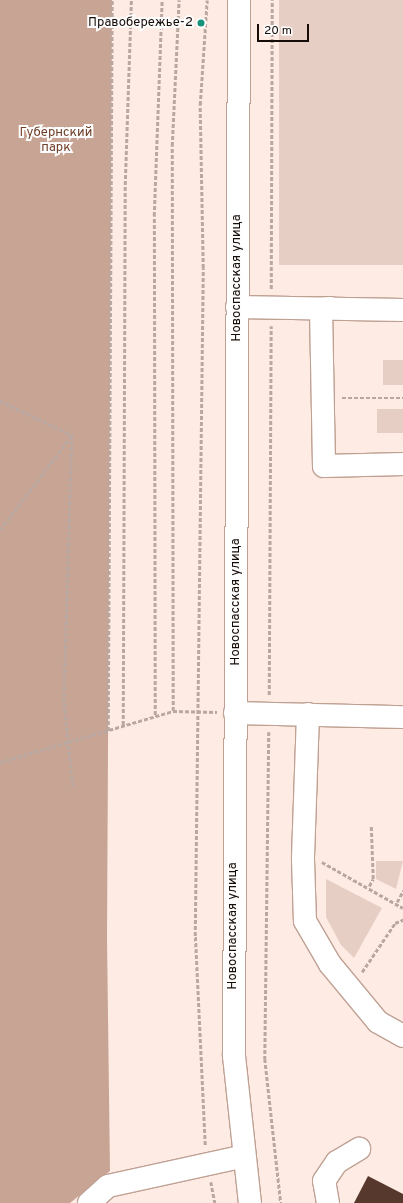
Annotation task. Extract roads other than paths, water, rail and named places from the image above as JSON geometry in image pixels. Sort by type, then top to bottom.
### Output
[{"type":"street","name":"Новоспасская улица","points":[[239,0],[234,1056],[250,1203]]},
{"type":"street","points":[[237,307],[403,310]]},
{"type":"street","points":[[330,308],[321,308],[324,466],[403,464]]},
{"type":"street","points":[[235,713],[269,712],[403,717]]},
{"type":"street","points":[[308,714],[303,852],[305,922],[330,964],[378,1022],[403,1036]]},
{"type":"street","points":[[328,1203],[324,1181],[337,1162],[359,1149]]},
{"type":"street","points":[[89,1203],[108,1186],[244,1156]]},
{"type":"place","name":"Правобережье-2","points":[[201,23]]},
{"type":"park label","name":"Губернский парк","points":[[56,142]]}]
